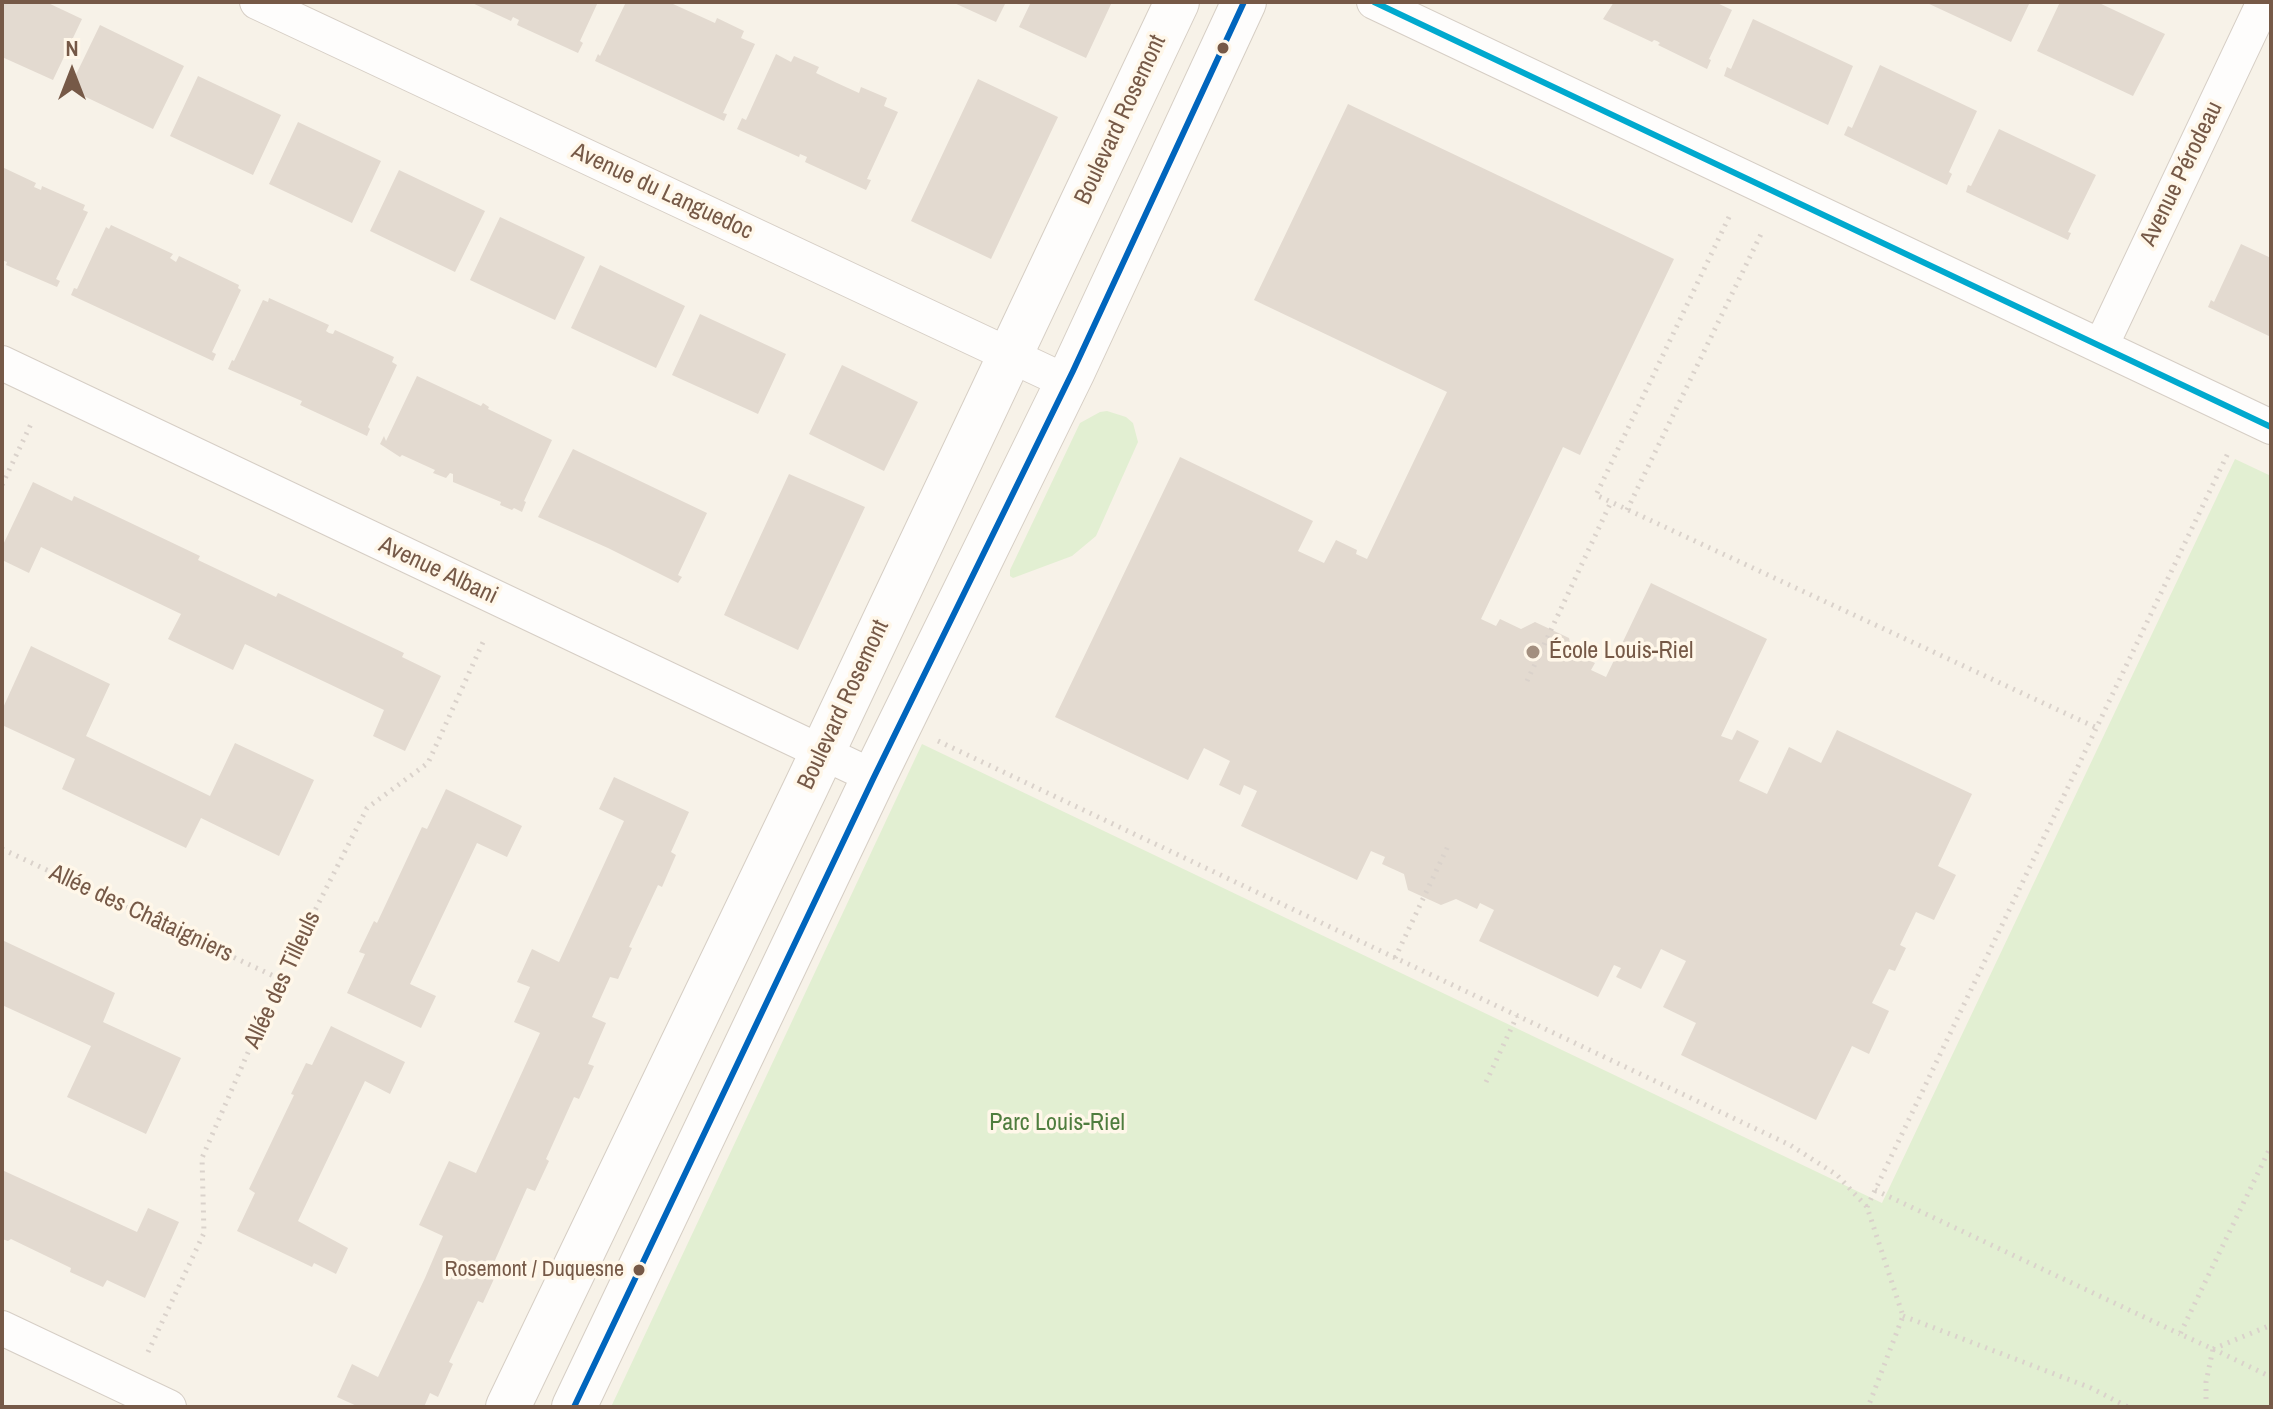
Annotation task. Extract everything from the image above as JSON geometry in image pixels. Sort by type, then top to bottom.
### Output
[{"type":"main road","name":"Boulevard Rosemont","points":[[508,1407],[1177,2]]},
{"type":"main road","points":[[574,1407],[874,777],[1067,382],[1244,2]]},
{"type":"street","name":"Avenue du Languedoc","points":[[257,2],[1067,382]]},
{"type":"street","points":[[1374,2],[2271,427]]},
{"type":"street","name":"Avenue Pérodeau","points":[[2101,346],[2264,2]]},
{"type":"street","name":"Avenue Albani","points":[[2,363],[874,777]]},
{"type":"street","points":[[2,1328],[169,1407]]},
{"type":"path","points":[[1729,217],[1596,495],[2097,728]]},
{"type":"path","points":[[1627,510],[1762,232]]},
{"type":"path","points":[[2,485],[31,424]]},
{"type":"path","points":[[1867,1207],[2228,453]]},
{"type":"path","points":[[1527,681],[1611,502]]},
{"type":"path","name":"Allée des Tilleuls","points":[[148,1352],[204,1233],[202,1158],[280,979],[367,808],[428,763],[484,640]]},
{"type":"path","points":[[925,736],[1790,1145],[1837,1175],[1867,1207],[1903,1316],[1868,1407]]},
{"type":"path","points":[[1395,958],[1448,846]]},
{"type":"path","name":"Allée des Châtaigniers","points":[[2,849],[280,979]]},
{"type":"path","points":[[1486,1082],[1517,1016]]},
{"type":"path","points":[[2180,1334],[2271,1146]]},
{"type":"path","points":[[1875,1190],[2271,1377]]},
{"type":"path","points":[[1903,1316],[2091,1388],[2128,1407]]},
{"type":"path","points":[[2213,1349],[2271,1325]]},
{"type":"path","points":[[2206,1407],[2206,1382],[2213,1349]]},
{"type":"green space","points":[[1107,411],[1126,417],[1133,423],[1138,442],[1096,536],[1072,556],[1013,578],[1010,570],[1080,423]]},
{"type":"green space","name":"Parc Louis-Riel","points":[[2235,459],[2271,476],[2271,1407],[611,1407],[922,744],[1882,1203]]},
{"type":"building","points":[[2,2],[46,2],[82,19],[53,80],[2,57]]},
{"type":"building","points":[[470,2],[598,2],[580,41],[583,43],[578,53],[517,25],[519,20],[513,17],[511,21]]},
{"type":"building","points":[[626,2],[674,2],[715,23],[717,18],[744,31],[741,38],[755,44],[723,113],[727,114],[724,121],[595,61]]},
{"type":"building","points":[[952,2],[1006,2],[996,22]]},
{"type":"building","points":[[1031,2],[1112,2],[1086,58],[1019,27]]},
{"type":"building","points":[[1614,2],[1715,2],[1732,10],[1707,69],[1658,45],[1660,43],[1657,41],[1652,42],[1603,19]]},
{"type":"building","points":[[1925,2],[2030,2],[2011,42]]},
{"type":"building","points":[[2060,2],[2097,2],[2165,34],[2133,96],[2037,51]]},
{"type":"building","points":[[1753,19],[1853,66],[1828,125],[1724,76],[1727,67],[1731,69]]},
{"type":"building","points":[[100,25],[184,66],[153,129],[69,89]]},
{"type":"building","points":[[776,54],[791,62],[794,56],[819,67],[816,73],[859,93],[861,87],[887,98],[884,106],[898,112],[867,179],[871,180],[866,190],[805,162],[807,157],[800,154],[799,157],[737,129],[742,118],[746,120]]},
{"type":"building","points":[[1880,65],[1977,111],[1949,172],[1952,174],[1947,185],[1844,135],[1848,126],[1852,128]]},
{"type":"building","points":[[198,76],[281,115],[253,175],[170,136]]},
{"type":"building","points":[[978,79],[1058,117],[991,259],[911,221]]},
{"type":"building","points":[[1348,104],[1674,259],[1580,455],[1563,447],[1481,619],[1496,626],[1500,619],[1521,629],[1535,622],[1569,638],[1572,652],[1595,663],[1591,670],[1606,677],[1651,583],[1767,639],[1721,736],[1732,740],[1737,730],[1759,741],[1739,781],[1767,794],[1789,747],[1821,763],[1837,730],[1972,794],[1938,866],[1956,875],[1934,920],[1916,912],[1900,945],[1906,948],[1895,971],[1889,969],[1872,1003],[1889,1011],[1869,1054],[1852,1046],[1816,1120],[1681,1055],[1696,1023],[1663,1007],[1686,961],[1661,949],[1641,989],[1616,977],[1621,968],[1614,965],[1598,997],[1479,941],[1494,910],[1480,903],[1477,909],[1456,899],[1441,905],[1408,890],[1404,874],[1382,864],[1385,857],[1371,851],[1357,880],[1241,826],[1257,791],[1244,785],[1240,795],[1219,785],[1230,761],[1204,748],[1188,780],[1055,717],[1180,457],[1313,521],[1298,551],[1324,563],[1336,540],[1357,550],[1356,554],[1367,559],[1447,392],[1254,300]]},
{"type":"building","points":[[298,122],[381,161],[352,223],[269,184]]},
{"type":"building","points":[[1999,129],[2096,175],[2068,232],[2071,233],[2068,240],[1966,192]]},
{"type":"building","points":[[2,167],[36,183],[34,187],[41,190],[42,186],[85,205],[83,210],[88,212],[56,279],[60,281],[57,287],[6,265],[7,262],[2,260]]},
{"type":"building","points":[[399,170],[485,211],[455,272],[370,231]]},
{"type":"building","points":[[500,217],[585,257],[555,320],[470,280]]},
{"type":"building","points":[[111,225],[173,254],[170,258],[176,262],[179,256],[239,285],[241,290],[212,352],[216,354],[213,361],[71,295],[74,288],[77,289],[106,227],[109,229]]},
{"type":"building","points":[[2241,244],[2271,258],[2271,337],[2208,307],[2211,300],[2214,302]]},
{"type":"building","points":[[600,265],[685,306],[656,368],[571,328]]},
{"type":"building","points":[[269,298],[329,325],[326,331],[329,333],[333,334],[335,330],[394,357],[392,362],[397,365],[368,427],[367,436],[300,405],[302,401],[228,369],[263,300],[268,302]]},
{"type":"building","points":[[700,314],[786,354],[758,414],[672,375]]},
{"type":"building","points":[[842,365],[918,402],[884,471],[809,434]]},
{"type":"building","points":[[417,376],[481,406],[483,403],[488,409],[552,440],[522,512],[453,482],[453,474],[446,478],[433,473],[435,470],[402,455],[400,457],[380,444],[384,436],[386,441]]},
{"type":"building","points":[[573,449],[707,513],[678,575],[682,577],[678,583],[538,517]]},
{"type":"building","points":[[789,474],[865,507],[798,650],[724,615]]},
{"type":"building","points":[[33,482],[72,501],[74,496],[200,556],[198,560],[276,597],[278,593],[404,653],[402,657],[441,676],[405,751],[373,736],[384,710],[245,644],[233,670],[168,639],[181,614],[41,547],[29,573],[2,560],[2,547]]},
{"type":"building","points":[[31,646],[110,684],[86,736],[210,796],[235,743],[314,780],[279,856],[201,818],[186,848],[62,789],[75,759],[2,725],[2,710]]},
{"type":"building","points":[[614,777],[689,812],[671,852],[676,855],[662,887],[658,885],[629,947],[632,948],[618,979],[610,977],[592,1017],[606,1023],[588,1064],[594,1066],[579,1099],[574,1097],[535,1191],[527,1188],[492,1267],[498,1270],[483,1303],[478,1301],[449,1362],[453,1364],[438,1397],[430,1393],[424,1407],[359,1407],[337,1397],[352,1364],[378,1377],[425,1278],[443,1236],[419,1225],[449,1161],[476,1173],[540,1033],[514,1022],[530,987],[517,982],[532,949],[559,962],[624,821],[599,809]]},
{"type":"building","points":[[446,789],[522,826],[507,857],[477,843],[410,984],[436,996],[421,1028],[347,993],[365,954],[359,952],[374,921],[377,923],[422,827],[427,829]]},
{"type":"building","points":[[2,940],[115,993],[103,1022],[181,1058],[146,1134],[67,1097],[91,1046],[2,1005]]},
{"type":"building","points":[[331,1026],[405,1062],[390,1094],[365,1081],[298,1221],[348,1248],[336,1274],[314,1263],[312,1267],[237,1231],[255,1193],[249,1189],[294,1095],[291,1094],[306,1063],[312,1065]]},
{"type":"building","points":[[2,1170],[137,1232],[148,1208],[179,1222],[145,1298],[107,1280],[103,1287],[11,1239],[2,1239]]},
{"type":"transit line","points":[[574,1407],[874,777],[1073,371],[1244,2]]},
{"type":"transit line","points":[[1374,2],[2271,427]]},
{"type":"place","name":"École Louis-Riel","points":[[1533,652]]},
{"type":"place","name":"Rosemont / Duquesne","points":[[639,1270]]}]
